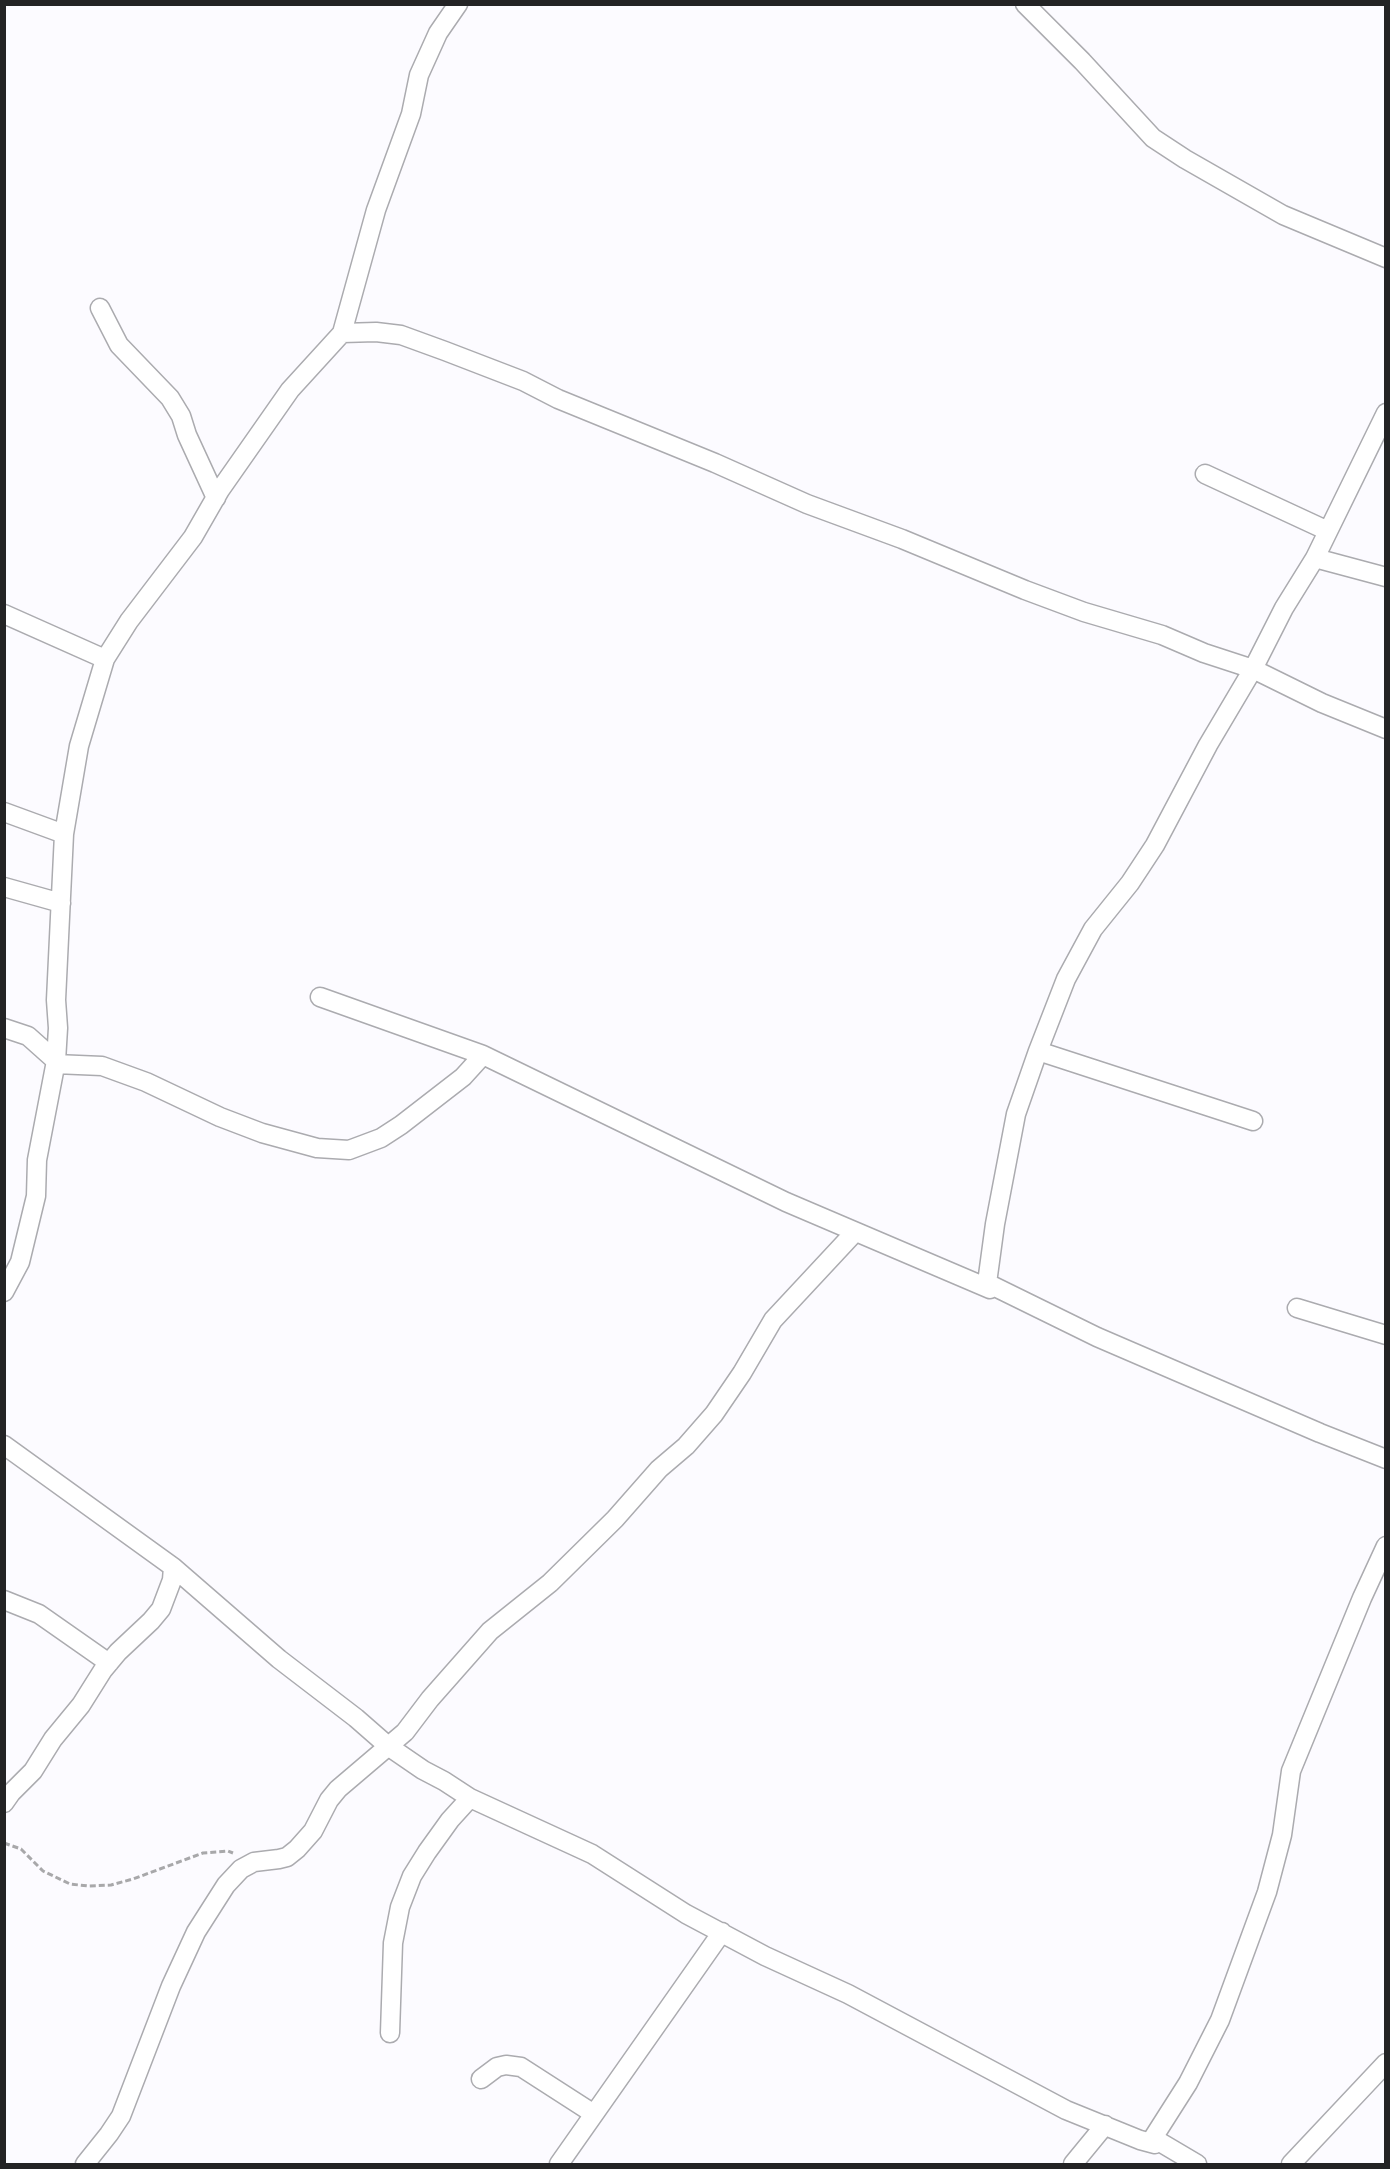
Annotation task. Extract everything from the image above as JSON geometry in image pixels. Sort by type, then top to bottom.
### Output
[{"type":"street","points":[[4,1292],[21,1262],[38,1182],[37,1160],[55,1062],[58,1028],[56,1000],[64,834],[79,746],[105,659],[129,621],[193,537],[216,498],[290,390],[342,333],[376,210],[411,114],[419,75],[438,33],[458,4]]},
{"type":"street","points":[[1025,4],[1082,61],[1153,138],[1283,215],[1386,258]]},
{"type":"street","points":[[100,308],[119,345],[170,398],[181,416],[187,435],[216,498]]},
{"type":"street","points":[[342,333],[376,332],[401,335],[445,351],[716,463],[807,504],[902,539],[1074,608],[1162,635],[1204,653],[1253,669],[1322,703],[1386,729]]},
{"type":"street","points":[[320,997],[483,1055],[786,1202],[990,1288],[987,1283],[995,1224],[1016,1114],[1066,979],[1093,929],[1130,883],[1155,846],[1208,745],[1253,669],[1284,608],[1315,558],[1386,413]]},
{"type":"street","points":[[1204,474],[1328,531]]},
{"type":"street","points":[[1315,558],[1386,577]]},
{"type":"street","points":[[4,614],[105,659]]},
{"type":"street","points":[[4,812],[64,834]]},
{"type":"street","points":[[4,887],[62,903]]},
{"type":"street","points":[[4,1028],[28,1036],[55,1062],[102,1066],[146,1083],[220,1117],[262,1133],[317,1149],[349,1150],[381,1138],[463,1077],[483,1055]]},
{"type":"street","points":[[28,1036],[58,1028]]},
{"type":"street","points":[[1038,1051],[1253,1121]]},
{"type":"street","points":[[85,2164],[110,2134],[120,2116],[162,2007],[196,1932],[226,1885],[241,1869],[254,1862],[287,1857],[297,1849],[313,1831],[329,1800],[413,1723],[430,1699],[490,1631],[550,1583],[615,1519],[659,1469],[686,1446],[706,1424],[742,1373],[773,1320],[855,1232]]},
{"type":"street","points":[[987,1283],[1108,1341],[1320,1433],[1386,1459]]},
{"type":"street","points":[[1297,1308],[1386,1335]]},
{"type":"street","points":[[4,1445],[173,1567],[279,1659],[356,1718],[388,1746],[470,1798],[591,1854],[686,1914],[765,1956],[848,1994],[1066,2110],[1155,2144],[1153,2138]]},
{"type":"street","points":[[1153,2138],[1188,2083],[1220,2020],[1267,1892],[1282,1835],[1291,1771],[1362,1598],[1386,1546]]},
{"type":"street","points":[[4,1803],[33,1771],[53,1739],[81,1705],[109,1663],[161,1609],[172,1580],[173,1567]]},
{"type":"street","points":[[4,1600],[39,1614],[109,1663]]},
{"type":"street","points":[[390,2032],[393,1943],[400,1907],[412,1876],[427,1852],[450,1820],[470,1798]]},
{"type":"street","points":[[559,2164],[722,1932]]},
{"type":"street","points":[[1291,2164],[1386,2063]]},
{"type":"street","points":[[481,2079],[497,2067],[506,2065],[522,2067],[594,2114]]},
{"type":"street","points":[[1073,2164],[1105,2125]]},
{"type":"street","points":[[1153,2138],[1197,2164]]},
{"type":"path","points":[[4,1843],[21,1848],[48,1874],[70,1884],[88,1886],[111,1885],[133,1879],[203,1852],[228,1851],[254,1862]]}]
